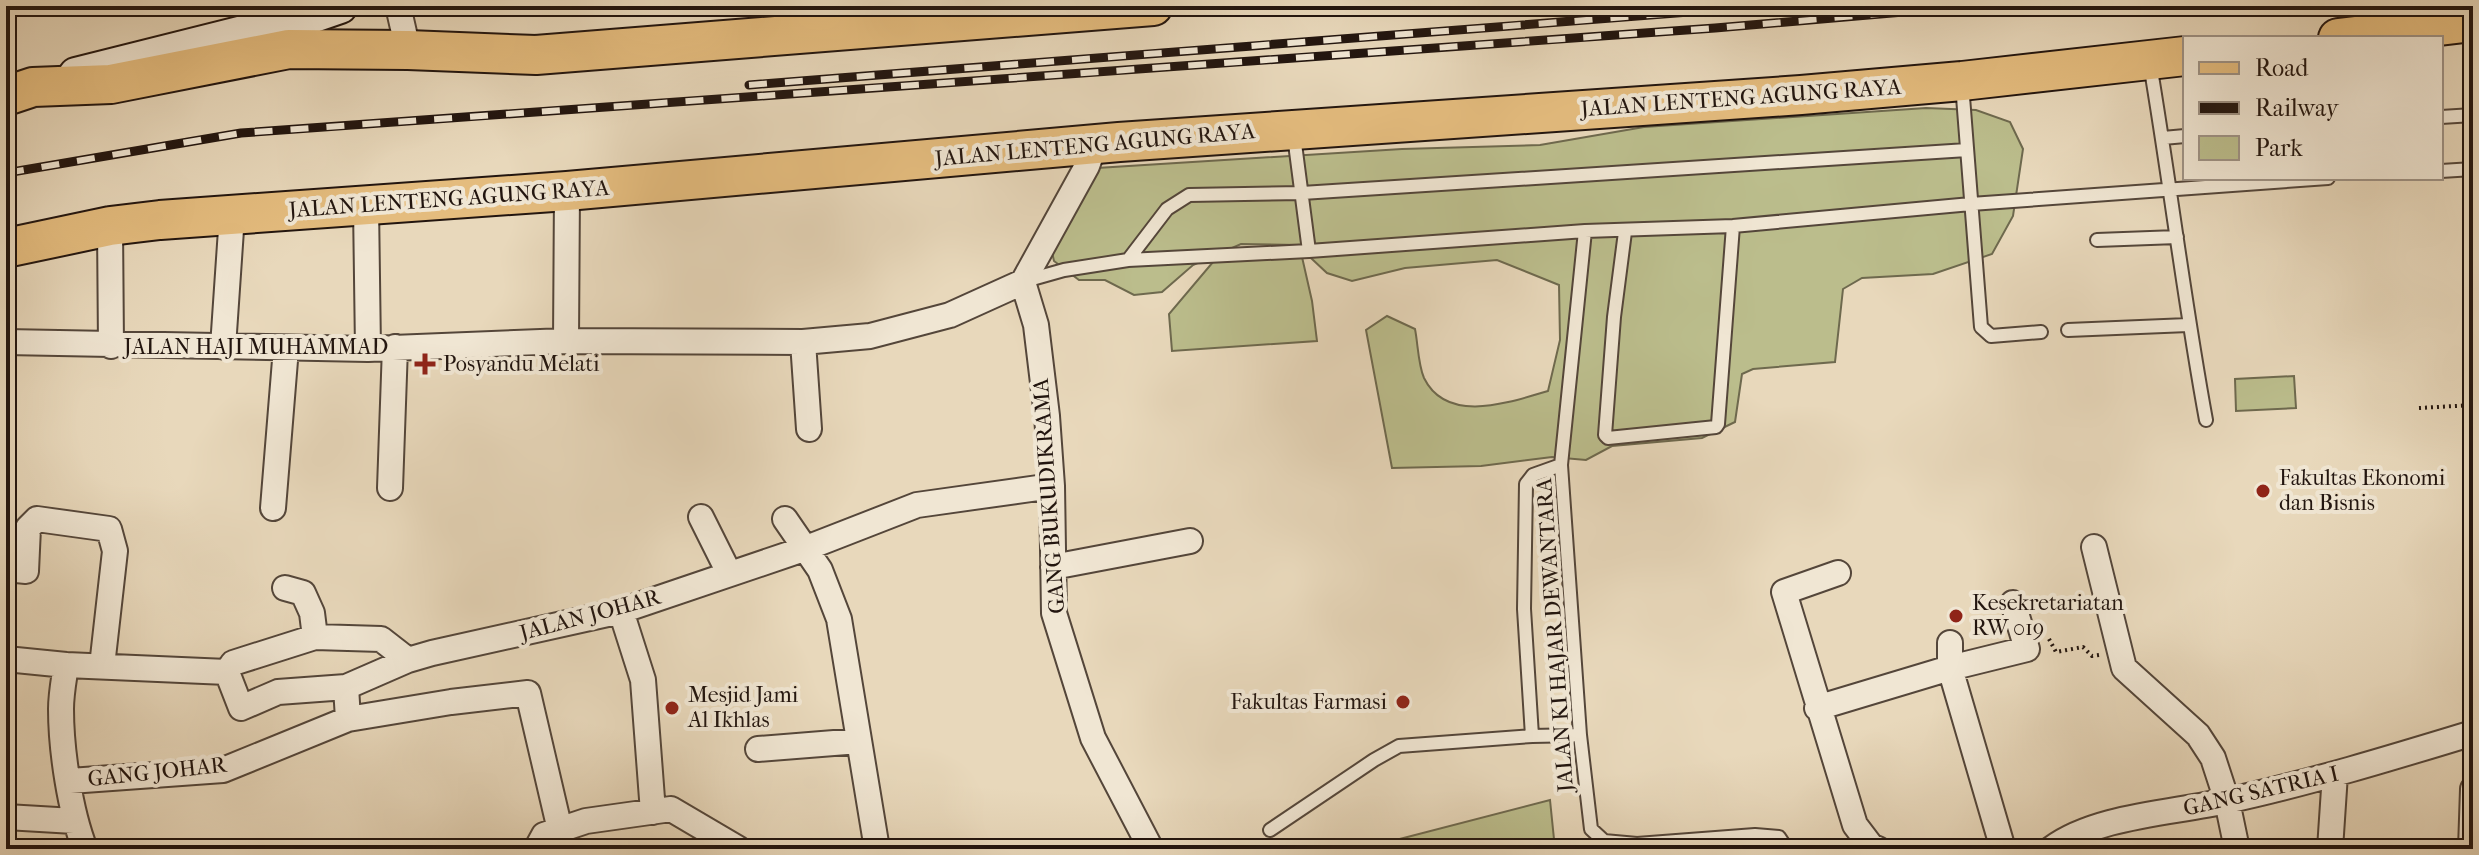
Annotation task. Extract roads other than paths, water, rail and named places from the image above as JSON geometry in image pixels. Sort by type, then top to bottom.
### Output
[{"type":"main road","points":[[20,92],[102,67],[311,16],[340,6]]},
{"type":"main road","points":[[20,92],[111,84],[289,49],[536,55],[1153,6]]},
{"type":"main road","points":[[2355,36],[2473,22]]},
{"type":"main road","name":"JALAN LENTENG AGUNG RAYA","points":[[6,248],[110,226],[232,215],[567,191],[1095,144],[1764,98],[1962,81],[2167,58]]},
{"type":"street","points":[[398,6],[408,50]]},
{"type":"street","points":[[1023,282],[1087,166],[1095,144]]},
{"type":"street","points":[[566,341],[567,191]]},
{"type":"street","points":[[366,206],[368,349]]},
{"type":"street","points":[[223,347],[232,215]]},
{"type":"street","points":[[110,226],[111,346]]},
{"type":"street","name":"JALAN HAJI MUHAMMAD","points":[[6,342],[368,349],[566,341],[803,342],[870,336],[950,315],[1023,282]]},
{"type":"street","name":"GANG BUKUDIKRAMA","points":[[1023,282],[1036,325],[1052,486],[1054,613],[1093,738],[1151,849]]},
{"type":"street","points":[[803,342],[809,429]]},
{"type":"street","points":[[390,488],[395,347]]},
{"type":"street","points":[[273,508],[286,348]]},
{"type":"street","name":"JALAN JOHAR","points":[[408,660],[621,611],[804,549],[917,505],[1052,486]]},
{"type":"street","points":[[701,517],[729,573]]},
{"type":"street","points":[[6,569],[26,571],[28,528],[37,519],[109,529],[115,551],[102,666]]},
{"type":"street","points":[[785,519],[820,570],[839,619],[877,849]]},
{"type":"street","points":[[1053,567],[1190,541]]},
{"type":"street","points":[[2094,547],[2124,668],[2198,735],[2213,758],[2227,801],[2237,849]]},
{"type":"street","points":[[1838,573],[1784,592],[1855,825],[1871,846],[1878,849]]},
{"type":"street","points":[[285,588],[303,593],[312,613],[315,637]]},
{"type":"street","points":[[1817,708],[1950,668],[2027,649],[2013,603]]},
{"type":"street","points":[[621,611],[643,680],[653,812]]},
{"type":"street","points":[[315,637],[381,639],[408,660],[346,687],[278,692],[241,708],[227,672],[233,663],[315,637]]},
{"type":"street","points":[[1950,643],[1950,668],[2003,849]]},
{"type":"street","points":[[6,659],[66,665],[227,672]]},
{"type":"street","name":"GANG JOHAR","points":[[66,665],[61,708],[74,821],[85,849]]},
{"type":"street","points":[[346,687],[348,719]]},
{"type":"street","name":"GANG JOHAR","points":[[70,781],[223,770],[348,719],[528,693],[560,830]]},
{"type":"street","name":"GANG SATRIA I","points":[[2051,849],[2096,826],[2227,801],[2335,774],[2473,733]]},
{"type":"street","points":[[758,749],[859,741]]},
{"type":"street","points":[[2330,849],[2335,774]]},
{"type":"street","points":[[2471,849],[2473,789]]},
{"type":"street","points":[[539,849],[544,835],[586,821],[671,809],[739,849]]},
{"type":"street","name":"GANG JOHAR","points":[[6,817],[74,821]]},
{"type":"lane","points":[[2167,58],[2163,138],[2188,325],[2206,420]]},
{"type":"lane","points":[[1962,81],[1981,327],[1991,336],[2041,332]]},
{"type":"lane","points":[[2443,117],[2473,115]]},
{"type":"lane","points":[[1293,130],[1309,251]]},
{"type":"lane","points":[[2163,138],[2183,136]]},
{"type":"lane","points":[[1128,260],[1167,209],[1189,195],[1302,193],[1967,150]]},
{"type":"lane","points":[[2443,171],[2473,169]]},
{"type":"lane","points":[[1023,282],[1064,270],[1128,260],[1309,251],[1585,231],[1733,226],[1971,204],[2299,180]]},
{"type":"lane","points":[[1625,232],[1610,354],[1605,435],[1608,438],[1716,427],[1718,424],[1733,226]]},
{"type":"lane","name":"JALAN KI HAJAR DEWANTARA","points":[[1585,231],[1561,465],[1580,735],[1591,829],[1604,841],[1637,844],[1755,835],[1779,837],[1787,849]]},
{"type":"lane","points":[[2097,240],[2177,237]]},
{"type":"lane","points":[[2068,330],[2188,325]]},
{"type":"lane","points":[[1532,736],[1524,609],[1526,484],[1533,475],[1561,465]]},
{"type":"lane","points":[[1270,830],[1399,746],[1580,735]]},
{"type":"railway","points":[[749,85],[1767,6]]},
{"type":"railway","points":[[6,173],[241,133],[1715,28],[1974,6]]},
{"type":"place","name":"Posyandu Melati","points":[[425,364]]},
{"type":"place","name":"Fakultas Ekonomi dan Bisnis","points":[[2263,491]]},
{"type":"place","name":"Kesekretariatan RW 019","points":[[1956,616]]},
{"type":"place","name":"Fakultas Farmasi","points":[[1403,702]]},
{"type":"place","name":"Mesjid Jami Al Ikhlas","points":[[672,708]]}]
